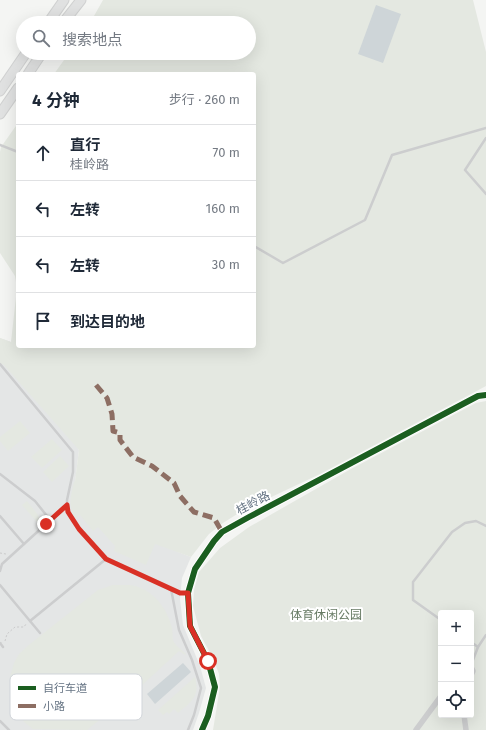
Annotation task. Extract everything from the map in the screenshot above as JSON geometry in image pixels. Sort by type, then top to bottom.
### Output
[{"type":"main road","points":[[53,16],[64,0]]},
{"type":"main road","points":[[68,16],[81,0]]},
{"type":"main road","points":[[0,91],[21,60]]},
{"type":"main road","points":[[29,72],[37,60]]},
{"type":"main road","points":[[0,114],[16,91]]},
{"type":"street","name":"桂岭路","points":[[202,730],[208,716],[215,688],[208,661],[190,626],[188,593],[195,569],[214,541],[222,532],[249,517],[478,396],[486,395]]},
{"type":"street","points":[[416,730],[438,700]]},
{"type":"street","points":[[464,718],[466,730]]},
{"type":"lane","points":[[256,247],[283,263],[365,220],[392,155],[486,128]]},
{"type":"lane","points":[[486,138],[465,170],[486,194]]},
{"type":"lane","points":[[0,145],[16,151]]},
{"type":"lane","points":[[0,364],[74,452],[73,472],[67,505],[68,512],[79,529],[106,559],[180,593],[188,593]]},
{"type":"lane","points":[[0,474],[35,501],[47,516],[46,524],[2,564],[0,571]]},
{"type":"lane","points":[[0,516],[24,544]]},
{"type":"lane","points":[[438,618],[413,600],[413,582],[452,532],[465,523],[476,521],[486,526]]},
{"type":"lane","points":[[30,621],[106,559]]},
{"type":"lane","points":[[0,585],[40,633]]},
{"type":"lane","points":[[171,588],[179,630],[192,660],[201,688],[194,715],[188,730]]},
{"type":"lane","points":[[474,658],[478,647],[486,635]]},
{"type":"lane","points":[[0,643],[3,646]]},
{"type":"lane","points":[[474,644],[478,647]]},
{"type":"lane","points":[[0,721],[9,730]]},
{"type":"path","points":[[46,524],[67,505]]},
{"type":"path","points":[[3,646],[7,634],[15,627],[24,627],[30,621]]},
{"type":"shaded area","points":[[376,5],[401,14],[383,63],[358,54]]},
{"type":"shaded area","points":[[0,338],[11,342],[79,450],[75,482],[178,552],[191,557],[182,578],[180,599],[183,625],[200,666],[206,688],[193,730],[0,730]]},
{"type":"shaded area","points":[[183,663],[191,672],[155,704],[147,694]]},
{"type":"green space","points":[[103,0],[473,0],[486,52],[486,386],[320,474],[242,511],[209,534],[191,557],[155,544],[146,565],[114,551],[115,546],[98,527],[93,531],[80,515],[76,518],[73,514],[70,501],[75,481],[79,450],[4,365],[0,363],[0,338],[11,342],[16,297],[16,348],[256,348],[256,72],[55,72],[64,60],[256,60],[256,16],[94,16]]},
{"type":"green space","points":[[16,126],[16,282],[15,276],[0,253],[1,147]]},
{"type":"green space","name":"体育休闲公园","points":[[486,401],[486,730],[213,730],[220,687],[219,674],[213,658],[201,636],[193,606],[194,590],[199,572],[220,548],[249,527],[351,469],[476,403]]},
{"type":"green space","points":[[20,421],[30,433],[8,451],[0,441],[0,437]]},
{"type":"green space","points":[[52,439],[62,450],[42,468],[31,457]]},
{"type":"green space","points":[[60,456],[69,466],[52,482],[43,472]]},
{"type":"green space","points":[[27,501],[38,515],[40,521],[38,523],[22,505]]},
{"type":"green space","points":[[113,585],[129,585],[151,594],[157,599],[170,620],[174,642],[186,654],[185,655],[179,651],[142,685],[142,674],[11,674],[14,663],[19,654],[98,590]]},
{"type":"green space","points":[[195,677],[196,694],[191,702],[178,713],[174,709],[169,714],[167,712],[163,715],[158,710]]},
{"type":"green space","points":[[23,720],[99,720],[87,730],[33,729]]},
{"type":"marked path","points":[[96,385],[107,398],[112,414],[113,431],[120,433],[120,440],[133,457],[152,466],[174,483],[180,496],[194,512],[214,518],[222,532]]},
{"type":"cycle path","points":[[202,730],[208,716],[215,687],[208,661],[190,626],[188,593],[195,569],[214,541],[222,532],[249,517],[478,396],[486,395]]},
{"type":"route","points":[[46,524],[67,505],[68,512],[79,529],[106,559],[180,593],[188,593],[190,626],[208,661]]}]
